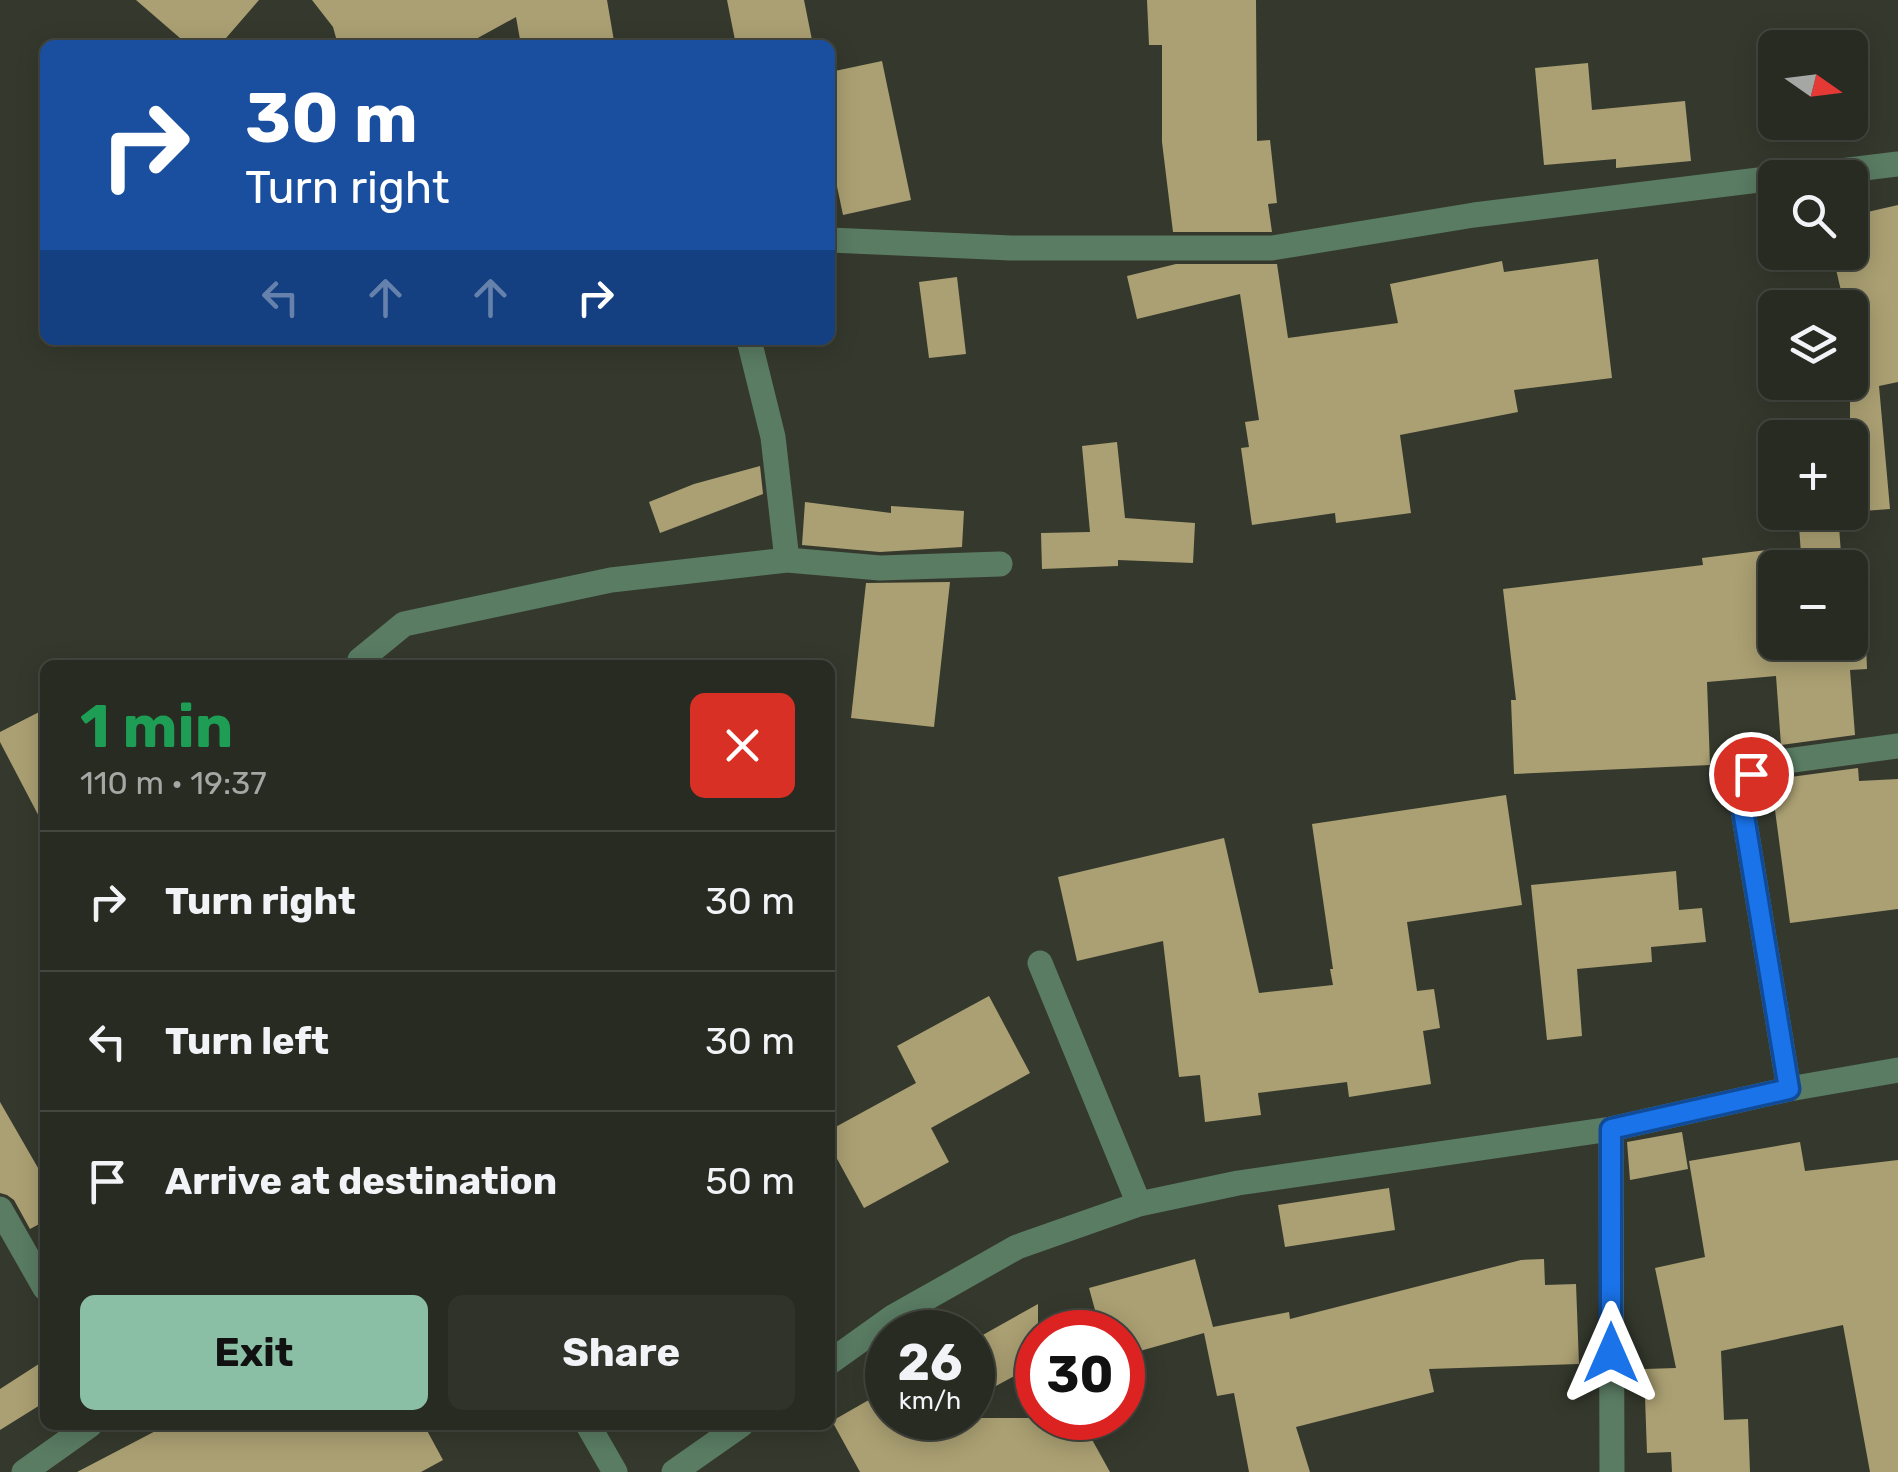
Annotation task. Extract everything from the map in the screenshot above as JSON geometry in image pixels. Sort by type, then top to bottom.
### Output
[{"type":"street","points":[[1868,168],[1898,164]]},
{"type":"street","points":[[835,240],[1011,248],[1272,248],[1474,215],[1758,180]]},
{"type":"street","points":[[751,345],[773,437],[787,560]]},
{"type":"street","points":[[360,660],[404,624],[611,580],[787,560],[880,568],[1000,564]]},
{"type":"street","points":[[1789,1089],[1740,792],[1751,774],[1778,762],[1898,746]]},
{"type":"street","points":[[1040,963],[1139,1204]]},
{"type":"street","points":[[835,1358],[893,1317],[1017,1247],[1139,1204],[1238,1183],[1611,1129],[1789,1089],[1898,1070]]},
{"type":"street","points":[[1611,1129],[1612,1472]]},
{"type":"street","points":[[0,1209],[40,1279]]},
{"type":"street","points":[[24,1472],[83,1430]]},
{"type":"street","points":[[591,1430],[615,1472]]},
{"type":"street","points":[[674,1472],[733,1430]]},
{"type":"building","points":[[136,0],[259,0],[224,40],[182,40]]},
{"type":"building","points":[[312,0],[607,0],[614,40],[520,40],[516,17],[474,40],[337,40],[333,27]]},
{"type":"building","points":[[727,0],[804,0],[812,40],[735,40]]},
{"type":"building","points":[[1147,0],[1256,0],[1257,141],[1270,140],[1277,203],[1268,204],[1272,232],[1173,232],[1162,142],[1162,45],[1149,45]]},
{"type":"building","points":[[882,61],[911,200],[843,215],[835,177],[835,71]]},
{"type":"building","points":[[1588,63],[1592,110],[1685,101],[1691,161],[1616,168],[1616,159],[1544,165],[1535,68]]},
{"type":"building","points":[[1898,205],[1898,382],[1879,386],[1890,509],[1868,511],[1868,420],[1850,420],[1850,400],[1868,400],[1868,290],[1841,290],[1836,270],[1868,270],[1868,212]]},
{"type":"building","points":[[1598,259],[1612,378],[1514,390],[1518,412],[1400,435],[1411,513],[1336,523],[1335,513],[1252,525],[1241,448],[1249,447],[1245,422],[1259,420],[1240,294],[1137,319],[1127,276],[1176,264],[1277,264],[1288,338],[1398,323],[1390,284],[1502,261],[1504,272]]},
{"type":"building","points":[[957,277],[966,354],[929,358],[919,282]]},
{"type":"building","points":[[1117,442],[1125,518],[1195,523],[1193,563],[1118,560],[1118,566],[1042,569],[1041,533],[1090,532],[1082,446]]},
{"type":"building","points":[[760,466],[763,494],[660,533],[649,502],[694,484]]},
{"type":"building","points":[[805,502],[891,513],[891,506],[964,511],[962,547],[880,552],[802,545]]},
{"type":"building","points":[[1799,530],[1839,530],[1841,550],[1801,550]]},
{"type":"building","points":[[1758,551],[1758,660],[1867,660],[1867,669],[1850,670],[1855,735],[1781,745],[1776,676],[1707,682],[1710,765],[1514,774],[1511,700],[1516,700],[1503,589],[1703,565],[1702,558]]},
{"type":"building","points":[[950,582],[934,727],[851,718],[866,583]]},
{"type":"building","points":[[40,712],[40,818],[0,742],[0,732]]},
{"type":"building","points":[[1858,768],[1859,781],[1898,779],[1898,909],[1790,923],[1773,795],[1784,793],[1783,778]]},
{"type":"building","points":[[1506,795],[1522,905],[1407,922],[1417,991],[1434,989],[1440,1028],[1423,1031],[1431,1084],[1349,1097],[1347,1082],[1258,1093],[1261,1115],[1205,1122],[1200,1075],[1179,1077],[1163,941],[1077,961],[1058,877],[1224,838],[1259,993],[1333,985],[1312,824]]},
{"type":"building","points":[[1676,871],[1679,910],[1702,908],[1706,942],[1651,947],[1652,962],[1577,969],[1582,1036],[1547,1040],[1531,885]]},
{"type":"building","points":[[989,996],[1030,1073],[931,1128],[949,1162],[864,1208],[835,1155],[835,1127],[916,1083],[897,1046]]},
{"type":"building","points":[[0,1102],[40,1171],[40,1224],[30,1229],[14,1200],[0,1193]]},
{"type":"building","points":[[1682,1132],[1688,1169],[1630,1180],[1627,1142]]},
{"type":"building","points":[[1800,1142],[1805,1171],[1898,1160],[1898,1472],[1870,1472],[1843,1325],[1721,1351],[1724,1420],[1748,1419],[1750,1472],[1672,1472],[1671,1452],[1647,1453],[1644,1369],[1676,1368],[1655,1268],[1705,1257],[1689,1161]]},
{"type":"building","points":[[1389,1188],[1395,1230],[1285,1247],[1278,1205]]},
{"type":"building","points":[[1195,1259],[1213,1327],[1289,1312],[1290,1319],[1521,1260],[1544,1259],[1545,1285],[1576,1284],[1579,1364],[1429,1369],[1434,1392],[1296,1427],[1310,1472],[1249,1472],[1234,1393],[1217,1396],[1204,1333],[1145,1350],[1145,1310],[1095,1310],[1089,1288]]},
{"type":"building","points":[[1015,1317],[1015,1376],[995,1386],[995,1328]]},
{"type":"building","points":[[40,1363],[40,1405],[0,1430],[0,1389]]},
{"type":"building","points":[[865,1402],[865,1440],[995,1440],[995,1418],[1015,1418],[1015,1440],[1092,1440],[1110,1472],[860,1472],[835,1426],[835,1419]]},
{"type":"building","points":[[157,1430],[427,1430],[443,1460],[421,1472],[77,1472]]},
{"type":"route","points":[[1611,1353],[1611,1129],[1789,1089],[1740,792],[1751,774]]}]
